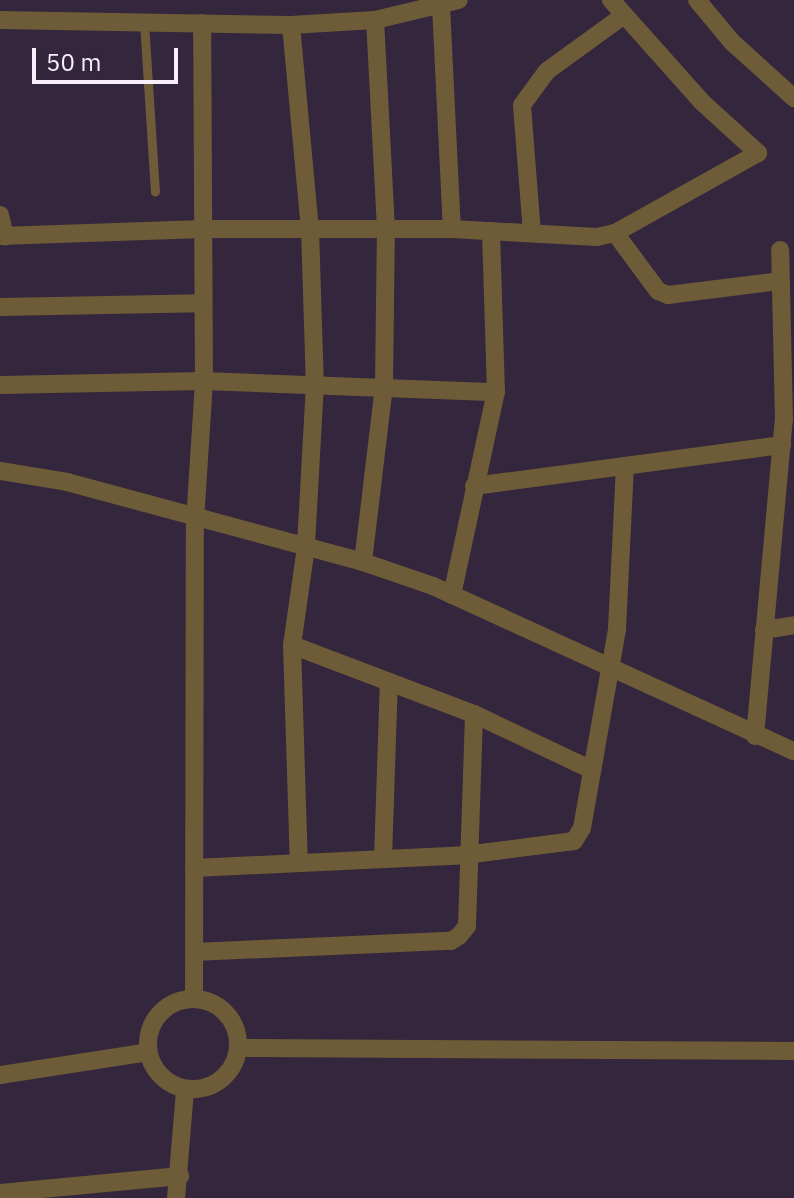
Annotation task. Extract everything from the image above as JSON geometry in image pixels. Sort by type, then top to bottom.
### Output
[{"type":"street","points":[[0,20],[105,9],[144,22],[291,25],[375,20],[459,0]]},
{"type":"street","points":[[0,215],[2,236],[203,229],[452,229],[615,233],[758,153],[702,102],[611,0]]},
{"type":"street","points":[[697,0],[732,42],[794,98]]},
{"type":"street","points":[[441,6],[452,229]]},
{"type":"street","points":[[532,233],[522,105],[547,71],[624,15]]},
{"type":"street","points":[[363,562],[384,386],[386,229],[375,20]]},
{"type":"street","points":[[194,999],[195,521],[204,381],[201,303],[202,23]]},
{"type":"street","points":[[291,25],[310,229],[315,384],[306,547],[292,645],[299,862]]},
{"type":"street","points":[[452,595],[496,392],[491,231]]},
{"type":"street","points":[[615,233],[658,291],[668,295],[781,281]]},
{"type":"street","points":[[755,736],[782,445],[789,419],[780,250]]},
{"type":"street","points":[[0,307],[201,303]]},
{"type":"street","points":[[0,385],[204,381],[496,392]]},
{"type":"street","points":[[474,486],[782,445]]},
{"type":"street","points":[[194,868],[465,855],[574,841],[592,770],[610,669],[625,466]]},
{"type":"street","points":[[0,471],[67,482],[195,521],[363,562],[452,595],[755,736],[794,751]]},
{"type":"street","points":[[764,630],[794,625]]},
{"type":"street","points":[[292,645],[474,714],[592,770]]},
{"type":"street","points":[[383,859],[389,682]]},
{"type":"street","points":[[194,952],[451,941],[467,926],[465,855],[474,714]]},
{"type":"street","points":[[194,999],[221,1009],[231,1020],[238,1048],[235,1062],[215,1085],[185,1090],[160,1077],[148,1052],[147,1038],[158,1014],[181,1000],[194,999]]},
{"type":"street","points":[[238,1048],[794,1051]]},
{"type":"street","points":[[0,1075],[148,1052]]},
{"type":"street","points":[[176,1198],[185,1090]]},
{"type":"street","points":[[0,1193],[48,1191],[180,1176]]},
{"type":"lane","points":[[144,22],[155,192]]}]
